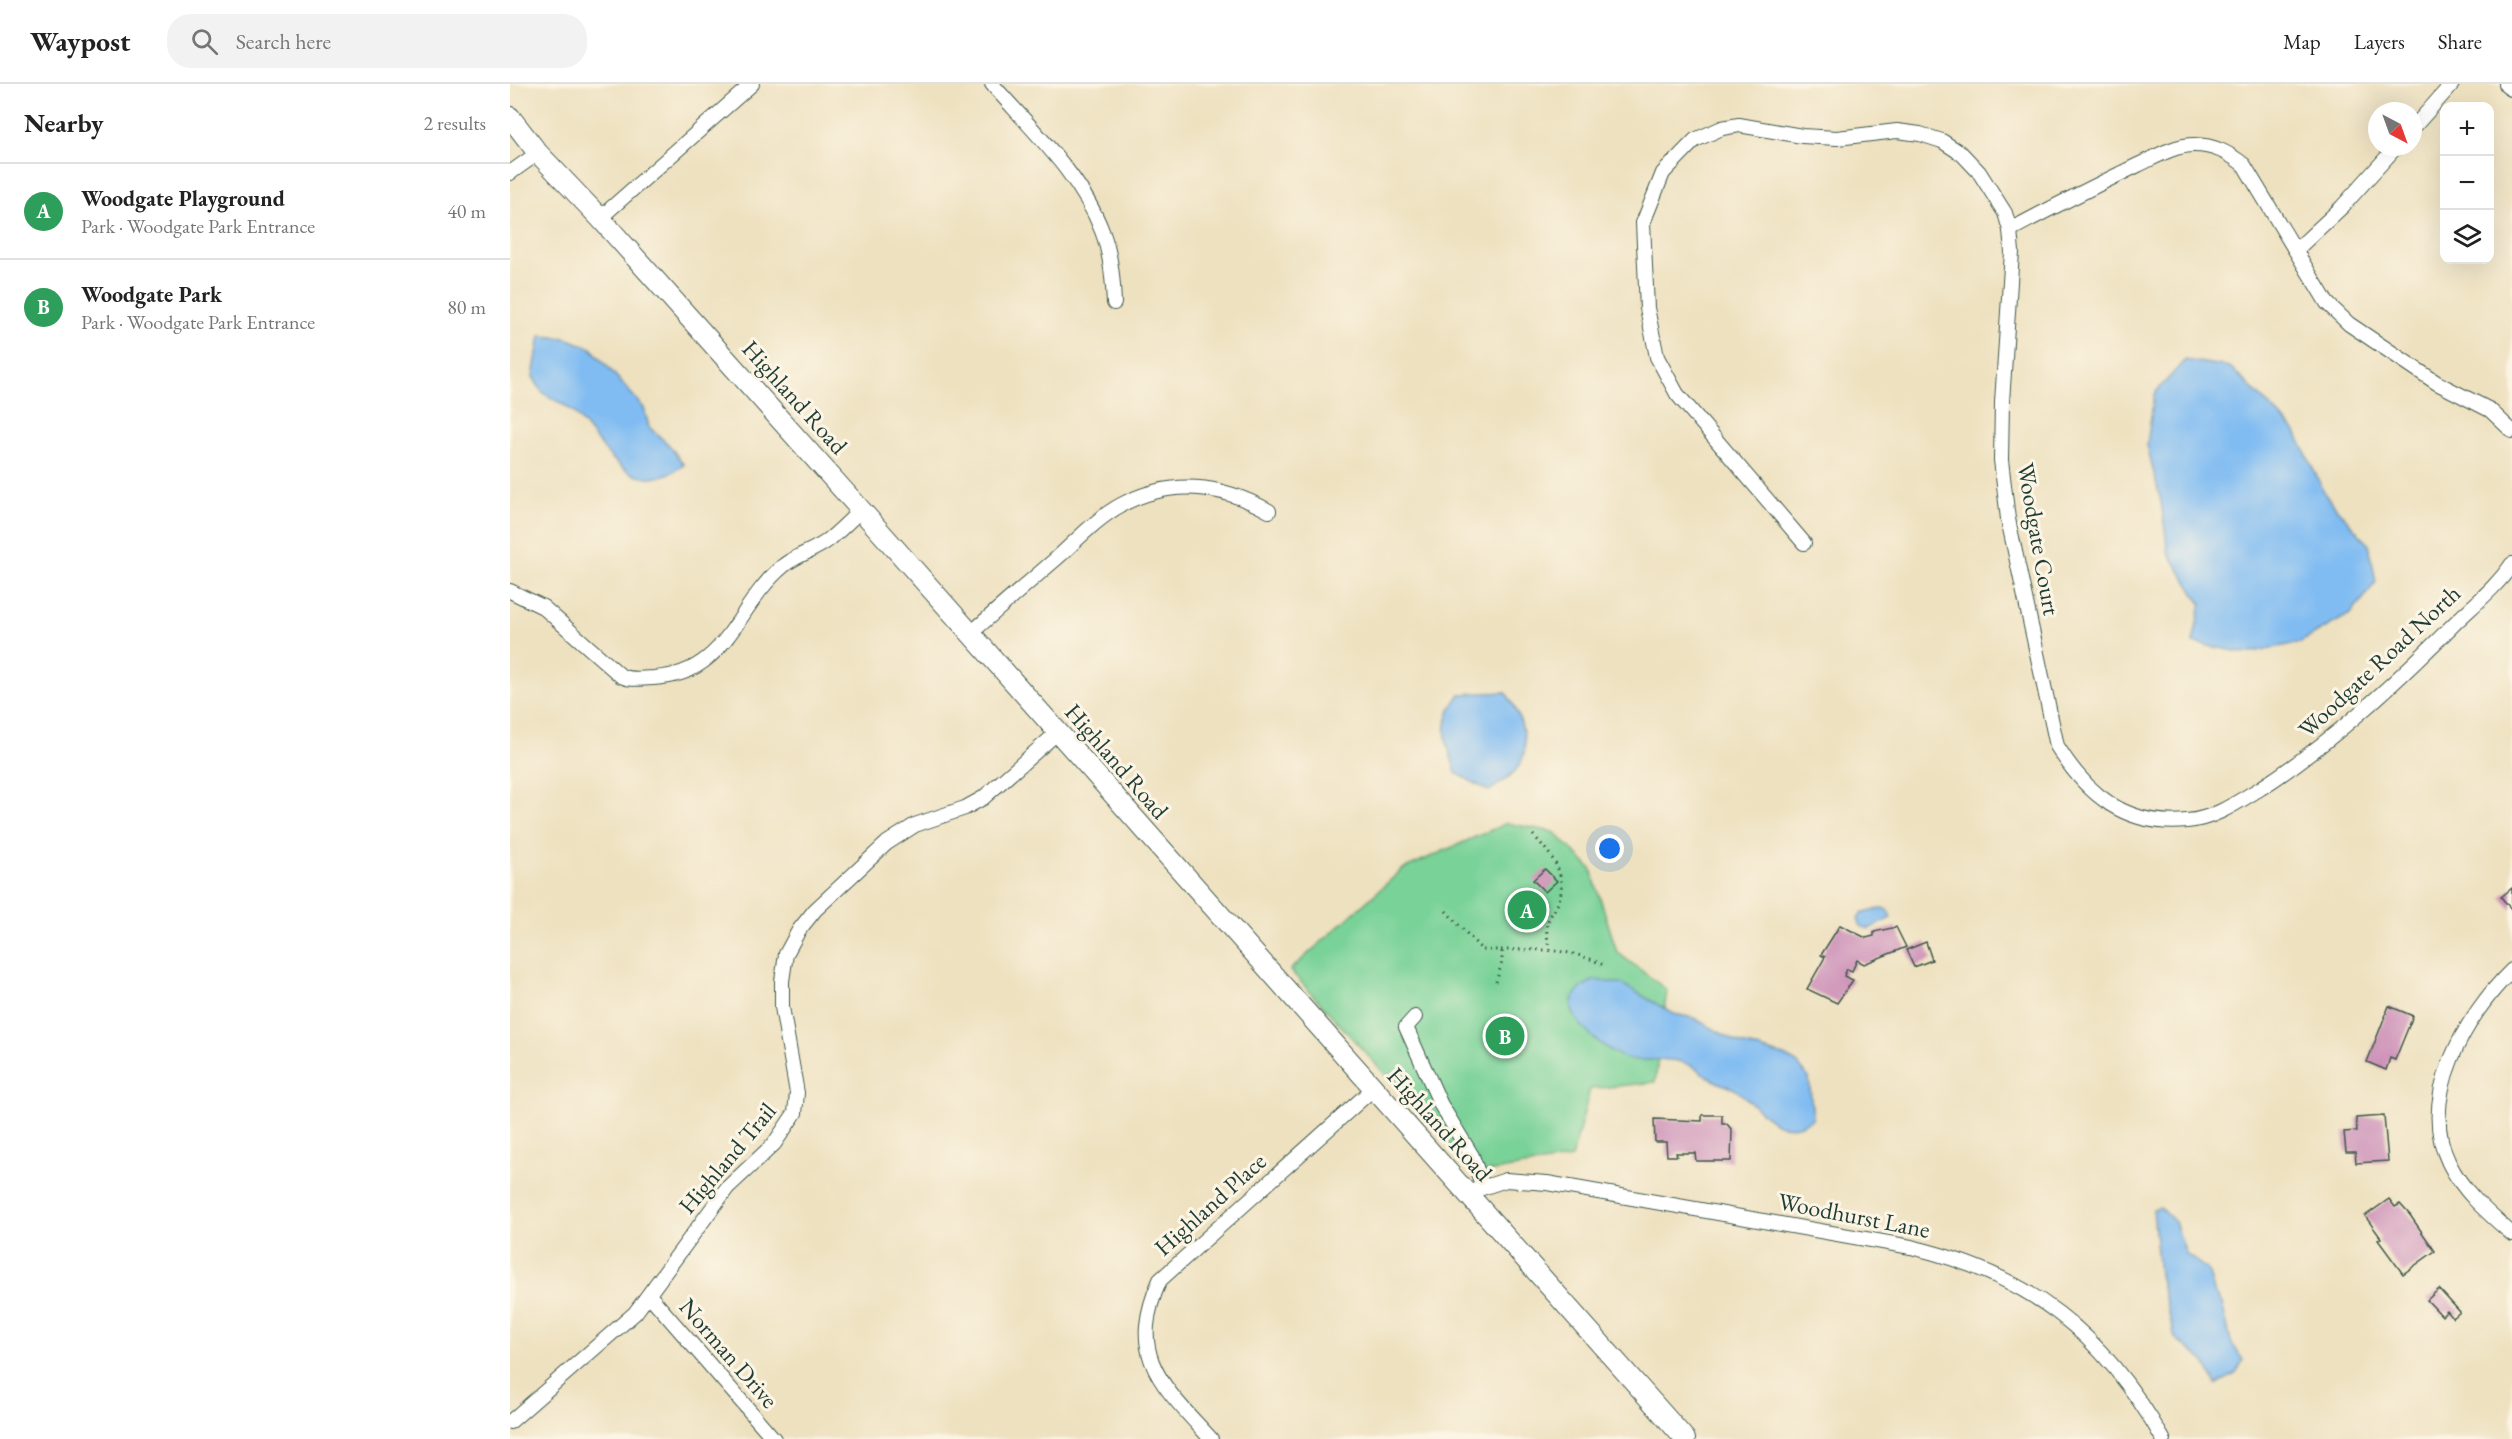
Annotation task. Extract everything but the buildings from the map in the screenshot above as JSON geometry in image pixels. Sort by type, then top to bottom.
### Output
[{"type":"street","points":[[600,218],[752,84]]},
{"type":"street","points":[[992,84],[1084,195],[1102,231],[1112,271],[1114,303]]},
{"type":"street","points":[[2422,118],[2452,84]]},
{"type":"street","name":"Highland Road","points":[[510,117],[538,153],[600,218],[1374,1088],[1475,1190],[1685,1439]]},
{"type":"street","name":"Woodgate Court","points":[[1804,543],[1677,394],[1657,357],[1647,308],[1643,223],[1663,173],[1695,140],[1722,128],[1739,125],[1802,136],[1837,138],[1897,131],[1920,134],[1942,141],[1962,154],[1979,172],[1998,199],[2010,230],[2012,252],[2002,402],[2001,460],[2008,519],[2050,720],[2057,746],[2072,770],[2090,790],[2112,806],[2136,817]]},
{"type":"street","points":[[2010,230],[2081,192],[2173,149],[2192,145],[2211,146],[2229,153],[2244,165],[2327,303],[2349,324],[2437,383],[2490,410],[2512,431]]},
{"type":"street","points":[[510,173],[538,153]]},
{"type":"street","points":[[2296,250],[2342,207],[2388,156]]},
{"type":"street","points":[[970,634],[1094,525],[1119,506],[1149,494],[1180,488],[1212,488],[1242,496],[1269,511]]},
{"type":"street","points":[[510,591],[543,607],[621,676],[627,679],[661,678],[687,671],[709,658],[728,639],[770,579],[785,565],[826,542],[861,510]]},
{"type":"street","name":"Woodgate Road North","points":[[2136,817],[2162,822],[2188,821],[2213,815],[2236,804],[2294,767],[2348,726],[2512,564]]},
{"type":"street","name":"Highland Trail","points":[[510,1422],[635,1313],[650,1296],[727,1188],[774,1144],[795,1113],[797,1093],[782,1007],[782,981],[786,954],[799,930],[815,910],[887,843],[915,825],[965,808],[983,798],[1058,732]]},
{"type":"street","points":[[2512,970],[2476,1011],[2457,1046],[2444,1083],[2439,1109],[2441,1136],[2448,1161],[2460,1183],[2512,1234]]},
{"type":"street","points":[[1415,1017],[1406,1027],[1441,1105],[1472,1156],[1475,1190]]},
{"type":"street","name":"Highland Place","points":[[1211,1439],[1169,1392],[1156,1372],[1147,1350],[1145,1325],[1150,1302],[1160,1280],[1374,1088]]},
{"type":"street","name":"Woodhurst Lane","points":[[1475,1190],[1506,1180],[1547,1183],[1911,1247],[1957,1258],[2038,1297],[2074,1325],[2126,1379],[2163,1439]]},
{"type":"street","name":"Norman Drive","points":[[650,1296],[774,1439]]},
{"type":"path","points":[[1533,835],[1554,857],[1561,888],[1558,903],[1547,925],[1549,948]]},
{"type":"path","points":[[1446,911],[1482,950],[1549,948],[1593,958],[1605,966]]},
{"type":"path","points":[[1496,982],[1502,962],[1502,951]]},
{"type":"green space","points":[[1507,823],[1554,832],[1591,869],[1617,952],[1667,990],[1655,1082],[1590,1089],[1572,1158],[1476,1174],[1290,970],[1403,869]]},
{"type":"water","points":[[540,336],[566,338],[591,348],[644,408],[649,427],[669,445],[684,465],[665,475],[648,478],[634,474],[620,466],[574,413],[540,389],[533,377]]},
{"type":"water","points":[[2185,360],[2230,367],[2296,432],[2326,496],[2369,545],[2376,582],[2352,613],[2299,643],[2246,653],[2193,643],[2201,604],[2168,552],[2161,502],[2147,445],[2154,394]]},
{"type":"water","points":[[1506,692],[1516,710],[1523,731],[1524,752],[1515,771],[1489,791],[1456,773],[1447,741],[1446,723],[1448,714],[1460,694]]},
{"type":"water","points":[[1883,908],[1888,910],[1891,918],[1869,929],[1861,926],[1858,919],[1861,914]]},
{"type":"water","points":[[1595,980],[1622,984],[1674,1014],[1694,1018],[1739,1043],[1784,1056],[1797,1063],[1809,1078],[1813,1118],[1801,1125],[1790,1127],[1780,1125],[1762,1113],[1736,1090],[1715,1081],[1683,1062],[1629,1059],[1612,1051],[1583,1028],[1572,1009],[1572,1001],[1578,991]]},
{"type":"water","points":[[2160,1207],[2175,1222],[2186,1254],[2208,1270],[2214,1292],[2222,1303],[2231,1342],[2243,1360],[2237,1373],[2216,1385],[2205,1362],[2175,1338],[2159,1275],[2153,1209]]},
{"type":"place","name":"Woodgate Playground","points":[[1527,910]]},
{"type":"place","name":"Woodgate Park","points":[[1505,1036]]}]
